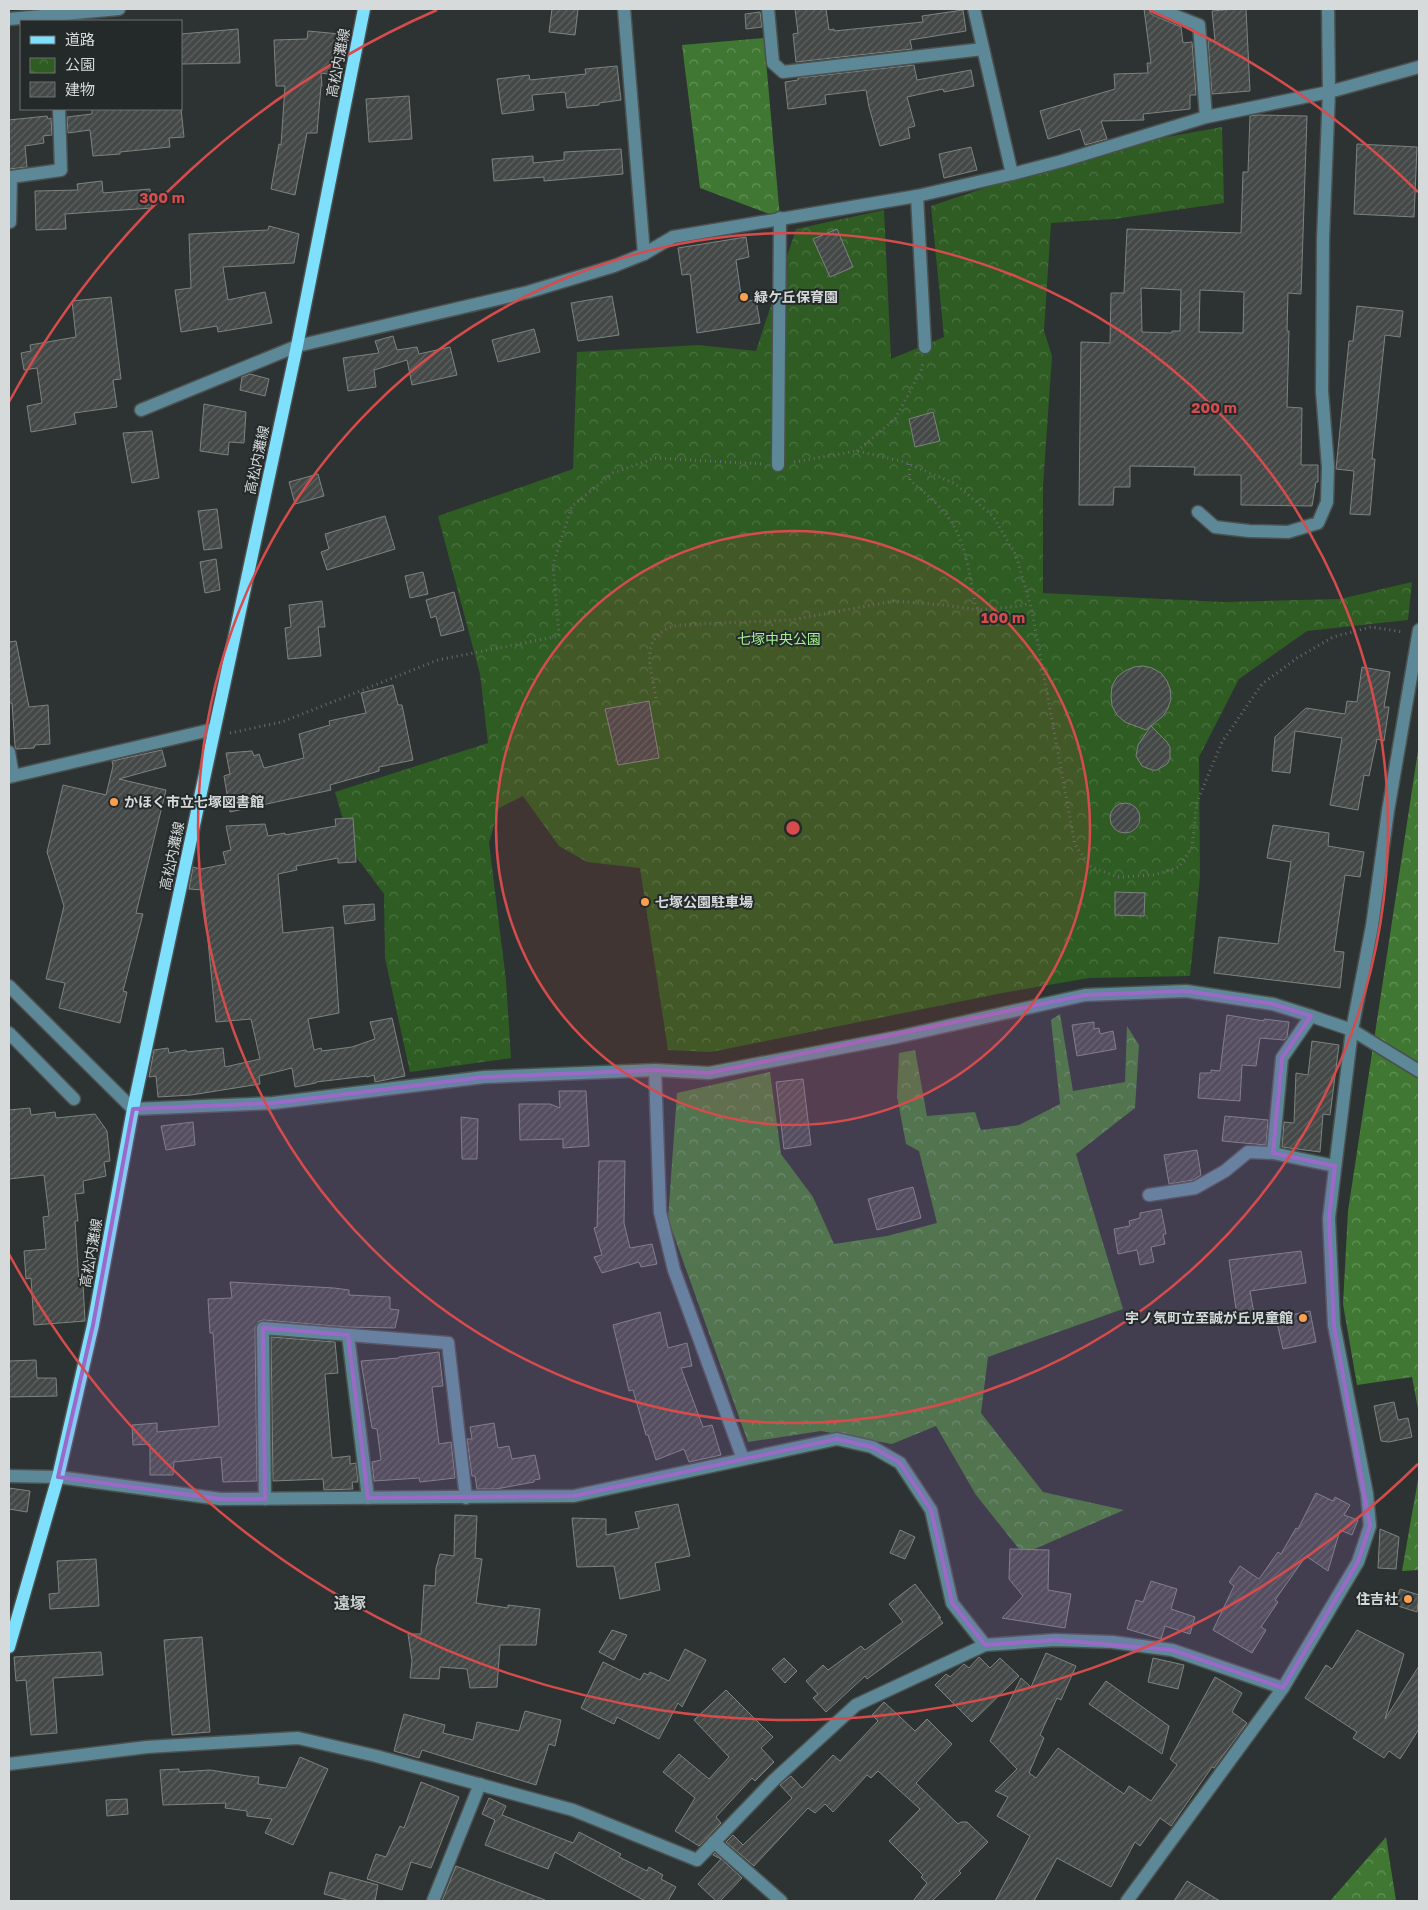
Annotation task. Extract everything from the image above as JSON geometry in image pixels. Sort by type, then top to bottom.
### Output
[{"type":"main road","name":"高松内灘線","points":[[9,1647],[58,1476],[93,1325],[132,1109],[297,346],[364,9]]},
{"type":"street","points":[[9,19],[56,18],[119,9]]},
{"type":"street","points":[[624,9],[644,254]]},
{"type":"street","points":[[768,9],[773,63],[783,72],[983,48]]},
{"type":"street","points":[[974,9],[1012,174]]},
{"type":"street","points":[[1158,9],[1199,25],[1206,117]]},
{"type":"street","points":[[1198,512],[1215,527],[1288,532],[1318,523],[1327,502],[1328,467],[1322,391],[1328,9]]},
{"type":"street","points":[[141,410],[297,346],[528,292],[614,266],[644,254],[672,237],[917,196],[1012,174],[1206,117],[1328,92],[1419,67]]},
{"type":"street","points":[[10,222],[11,177],[61,170],[59,110]]},
{"type":"street","points":[[917,196],[925,348]]},
{"type":"street","points":[[778,465],[780,218]]},
{"type":"street","points":[[1127,1901],[1283,1688],[1358,1562],[1370,1526],[1367,1494],[1334,1326],[1329,1218],[1352,1030],[1372,926],[1388,811],[1419,632]]},
{"type":"street","points":[[9,752],[11,776],[214,729]]},
{"type":"street","points":[[11,993],[132,1109],[273,1103],[484,1077],[655,1070],[709,1073],[897,1037],[1085,995],[1186,991],[1273,1004],[1352,1030],[1419,1071]]},
{"type":"street","points":[[1273,1153],[1282,1058],[1311,1016]]},
{"type":"street","points":[[9,1033],[74,1099]]},
{"type":"street","points":[[655,1070],[660,1212],[674,1270],[744,1459]]},
{"type":"street","points":[[1149,1195],[1195,1188],[1225,1171],[1248,1152],[1273,1153],[1335,1166]]},
{"type":"street","points":[[265,1499],[263,1328],[448,1343],[466,1498]]},
{"type":"street","points":[[348,1335],[368,1498]]},
{"type":"street","points":[[9,1476],[58,1476],[220,1499],[574,1496],[837,1439],[872,1447],[900,1463],[931,1510],[952,1603],[985,1645]]},
{"type":"street","points":[[9,1764],[147,1747],[298,1738],[376,1756],[573,1810],[697,1860],[774,1780],[856,1705],[985,1645],[1055,1640],[1112,1642],[1172,1650],[1283,1688]]},
{"type":"street","points":[[433,1901],[480,1784]]},
{"type":"street","points":[[714,1842],[781,1901]]},
{"type":"path","points":[[857,451],[895,419],[922,371],[925,348]]},
{"type":"path","points":[[214,729],[233,733],[282,722],[438,660],[560,636],[554,564],[572,506],[613,473],[655,458],[778,465],[857,451],[909,464],[954,483],[992,516],[1016,555],[1030,603],[1075,845],[1091,867],[1118,877],[1154,875],[1179,868],[1192,847],[1197,802],[1222,742],[1262,684],[1297,658],[1333,637],[1371,626],[1419,632]]},
{"type":"path","points":[[909,464],[910,480],[944,512],[959,533],[967,558],[975,604],[979,610]]},
{"type":"path","points":[[656,698],[649,649],[653,642],[668,627],[791,620],[894,601],[979,610],[1020,606],[1030,603]]},
{"type":"highlighted area","points":[[1186,991],[1273,1004],[1311,1016],[1282,1058],[1273,1153],[1335,1166],[1329,1218],[1334,1325],[1370,1526],[1358,1562],[1283,1688],[1172,1650],[1055,1640],[985,1645],[952,1603],[931,1510],[900,1463],[872,1447],[837,1439],[574,1496],[368,1498],[348,1335],[263,1328],[265,1499],[220,1499],[58,1477],[93,1325],[133,1109],[273,1103],[484,1077],[655,1070],[709,1073],[1085,995]]},
{"type":"green space","points":[[764,38],[780,218],[700,188],[682,45]]},
{"type":"green space","name":"七塚中央公園","points":[[1222,127],[1224,203],[1114,219],[1051,223],[1044,331],[1052,356],[1043,486],[1043,593],[1223,602],[1340,599],[1412,582],[1408,620],[1307,631],[1239,679],[1199,757],[1200,877],[1190,976],[1089,978],[1002,993],[711,1052],[668,1050],[640,868],[587,862],[559,846],[523,796],[499,808],[489,843],[506,980],[511,1058],[410,1072],[385,958],[384,894],[352,851],[335,792],[488,743],[480,674],[438,516],[573,469],[577,352],[698,345],[756,351],[796,229],[884,210],[891,359],[944,337],[931,206],[1101,149]]},
{"type":"green space","points":[[1419,744],[1419,1414],[1412,1377],[1357,1385],[1343,1304],[1348,1211]]},
{"type":"green space","points":[[1060,1014],[1073,1091],[1125,1082],[1127,1026],[1139,1045],[1135,1108],[1076,1154],[1123,1309],[988,1357],[981,1413],[1043,1492],[1124,1510],[1023,1554],[976,1495],[936,1426],[892,1444],[821,1431],[748,1442],[668,1219],[677,1093],[770,1072],[781,1154],[813,1197],[834,1244],[887,1236],[937,1223],[919,1151],[906,1144],[897,1096],[899,1053],[915,1050],[927,1116],[975,1112],[981,1130],[1019,1125],[1060,1104],[1051,1020]]},
{"type":"green space","points":[[1419,1474],[1419,1570],[1402,1571]]},
{"type":"green space","points":[[1386,1837],[1396,1901],[1330,1901]]},
{"type":"building","points":[[552,9],[578,9],[575,35],[549,32]]},
{"type":"building","points":[[795,9],[826,9],[829,30],[834,29],[834,31],[923,22],[922,16],[963,10],[966,31],[910,40],[912,49],[796,62],[793,34],[798,33]]},
{"type":"building","points":[[1144,9],[1150,9],[1151,14],[1181,27],[1183,43],[1192,42],[1196,95],[1190,95],[1190,109],[1143,114],[1144,120],[1101,121],[1107,139],[1085,145],[1080,129],[1048,139],[1040,111],[1115,89],[1114,74],[1148,73],[1147,63],[1151,63]]},
{"type":"building","points":[[1246,9],[1250,91],[1212,94],[1208,41],[1215,40],[1212,11]]},
{"type":"building","points":[[760,12],[762,27],[746,29],[745,14]]},
{"type":"building","points":[[238,29],[240,63],[182,64],[182,34]]},
{"type":"building","points":[[308,31],[340,34],[334,75],[321,73],[322,86],[317,133],[307,133],[295,195],[271,189],[279,144],[281,145],[285,86],[276,86],[274,40],[307,39]]},
{"type":"building","points":[[914,65],[917,80],[971,70],[974,86],[944,92],[943,89],[907,97],[915,126],[908,128],[910,138],[880,146],[866,90],[825,95],[826,104],[788,109],[785,82],[798,80],[798,78]]},
{"type":"building","points":[[617,66],[621,100],[599,103],[599,105],[567,108],[565,92],[532,95],[534,110],[502,114],[497,79],[529,75],[530,80],[586,74],[585,69]]},
{"type":"building","points":[[409,96],[412,139],[369,142],[366,99]]},
{"type":"building","points":[[92,110],[181,110],[184,137],[169,138],[170,147],[93,156],[90,130],[68,133],[67,117],[92,114]]},
{"type":"building","points":[[47,116],[48,119],[51,118],[52,135],[43,136],[44,143],[25,146],[27,167],[9,169],[9,120]]},
{"type":"building","points":[[1250,116],[1307,116],[1301,294],[1288,293],[1287,407],[1302,408],[1301,465],[1318,465],[1318,482],[1316,482],[1312,506],[1241,505],[1241,475],[1194,475],[1195,467],[1130,466],[1130,487],[1114,487],[1113,505],[1079,505],[1081,342],[1110,343],[1111,293],[1124,293],[1127,229],[1241,233],[1243,172],[1248,172]],"holes":[[[1141,288],[1181,290],[1180,331],[1172,331],[1172,333],[1142,332]],[[1200,290],[1244,292],[1243,333],[1199,332]]]},
{"type":"building","points":[[1357,144],[1417,147],[1414,217],[1354,214]]},
{"type":"building","points":[[971,147],[977,170],[944,178],[939,154]]},
{"type":"building","points":[[621,149],[623,174],[544,181],[544,177],[494,181],[492,159],[533,156],[533,163],[564,160],[564,152]]},
{"type":"building","points":[[102,181],[103,193],[150,189],[152,208],[65,214],[66,229],[36,230],[35,191],[78,190],[77,184]]},
{"type":"building","points":[[269,226],[299,234],[294,263],[223,267],[228,300],[265,292],[272,323],[218,332],[217,326],[181,332],[175,290],[191,288],[189,234],[268,230]]},
{"type":"building","points":[[837,229],[853,267],[830,277],[813,239]]},
{"type":"building","points":[[746,237],[749,257],[736,260],[742,302],[756,300],[760,323],[697,333],[690,274],[682,275],[678,248]]},
{"type":"building","points":[[612,296],[619,335],[578,341],[571,303]]},
{"type":"building","points":[[111,297],[121,379],[113,380],[117,407],[74,413],[76,424],[31,432],[27,406],[42,403],[37,368],[24,370],[21,353],[31,351],[30,345],[76,337],[72,301]]},
{"type":"building","points":[[1357,306],[1403,311],[1400,337],[1385,335],[1372,459],[1375,459],[1370,515],[1350,514],[1354,471],[1336,469],[1349,341],[1353,341]]},
{"type":"building","points":[[534,329],[540,352],[498,362],[492,340]]},
{"type":"building","points":[[393,336],[397,350],[417,347],[419,354],[450,347],[457,375],[412,385],[407,360],[374,370],[376,387],[348,391],[343,358],[379,353],[375,341]]},
{"type":"building","points":[[250,374],[269,379],[265,396],[240,390],[242,377]]},
{"type":"building","points":[[204,404],[246,412],[244,443],[229,442],[228,455],[200,451]]},
{"type":"building","points":[[933,412],[940,441],[915,447],[909,419]]},
{"type":"building","points":[[152,431],[159,478],[132,483],[123,433]]},
{"type":"building","points":[[318,474],[324,496],[295,504],[289,482]]},
{"type":"building","points":[[217,509],[222,548],[204,550],[198,511]]},
{"type":"building","points":[[385,516],[395,549],[327,570],[321,552],[329,549],[325,534]]},
{"type":"building","points":[[216,559],[220,590],[205,593],[200,562]]},
{"type":"building","points":[[423,572],[428,594],[410,598],[405,576]]},
{"type":"building","points":[[454,592],[464,630],[441,636],[436,616],[431,618],[426,600]]},
{"type":"building","points":[[322,601],[325,627],[318,627],[321,656],[288,659],[285,628],[291,627],[289,605]]},
{"type":"building","points":[[16,641],[29,707],[48,705],[50,744],[35,745],[34,748],[16,749],[15,746],[12,703],[9,703],[9,642]]},
{"type":"building","points":[[1143,666],[1161,673],[1167,681],[1171,699],[1163,716],[1146,730],[1125,722],[1117,715],[1112,706],[1111,696],[1112,686],[1117,677],[1134,667]]},
{"type":"building","points":[[1362,667],[1390,672],[1384,707],[1389,707],[1384,741],[1377,739],[1369,776],[1364,775],[1358,810],[1330,805],[1342,738],[1295,731],[1290,773],[1272,771],[1275,737],[1306,708],[1345,714],[1347,701],[1357,702]]},
{"type":"building","points":[[393,685],[398,705],[402,705],[413,760],[379,767],[379,771],[330,785],[331,790],[230,812],[224,776],[230,774],[226,753],[252,751],[254,756],[259,754],[264,768],[304,758],[299,734],[330,725],[329,721],[366,713],[361,693]]},
{"type":"building","points":[[649,701],[659,758],[618,765],[605,709]]},
{"type":"building","points":[[1151,726],[1170,747],[1170,759],[1167,764],[1157,770],[1142,766],[1136,756],[1138,745]]},
{"type":"building","points":[[162,750],[166,766],[119,779],[166,790],[136,913],[143,914],[123,991],[127,992],[120,1023],[59,1008],[65,983],[46,979],[64,906],[47,852],[63,785],[106,795],[113,766],[112,761]]},
{"type":"building","points":[[1125,803],[1136,807],[1140,818],[1136,829],[1125,833],[1114,829],[1110,818],[1114,807]]},
{"type":"building","points":[[353,818],[356,862],[338,863],[338,858],[296,866],[297,870],[278,874],[283,933],[333,927],[339,1013],[308,1019],[314,1050],[321,1048],[322,1051],[352,1047],[375,1039],[370,1022],[392,1018],[405,1076],[375,1082],[374,1075],[316,1082],[295,1087],[292,1068],[259,1076],[260,1084],[191,1095],[158,1097],[156,1076],[149,1077],[154,1050],[168,1048],[169,1053],[223,1048],[225,1067],[260,1059],[251,1019],[216,1022],[203,890],[189,889],[193,867],[201,869],[226,864],[223,852],[231,850],[226,826],[265,824],[268,836],[285,833],[285,835],[336,826],[335,819]]},
{"type":"building","points":[[1273,825],[1329,833],[1328,846],[1364,852],[1360,877],[1345,875],[1334,951],[1344,952],[1340,988],[1214,973],[1219,937],[1278,944],[1291,862],[1267,858]]},
{"type":"building","points":[[1115,892],[1145,893],[1144,916],[1115,915]]},
{"type":"building","points":[[374,904],[375,920],[345,924],[343,906]]},
{"type":"building","points":[[1227,1015],[1264,1021],[1264,1019],[1289,1022],[1287,1037],[1284,1040],[1260,1038],[1256,1066],[1242,1065],[1240,1101],[1198,1098],[1200,1073],[1211,1073],[1211,1070],[1220,1071]]},
{"type":"building","points":[[1094,1022],[1094,1029],[1099,1028],[1100,1034],[1113,1031],[1116,1049],[1077,1056],[1072,1025]]},
{"type":"building","points":[[1312,1041],[1339,1045],[1330,1115],[1323,1114],[1320,1152],[1282,1147],[1284,1122],[1294,1123],[1296,1073],[1308,1075]]},
{"type":"building","points":[[803,1079],[811,1145],[784,1149],[776,1082]]},
{"type":"building","points":[[559,1091],[586,1091],[589,1146],[563,1148],[563,1139],[520,1140],[519,1104],[550,1104],[560,1108]]},
{"type":"building","points":[[30,1108],[31,1115],[55,1112],[56,1118],[95,1114],[107,1131],[110,1161],[104,1162],[106,1176],[83,1181],[84,1193],[75,1194],[78,1221],[75,1221],[79,1284],[83,1283],[85,1321],[34,1325],[31,1278],[26,1279],[24,1251],[46,1249],[43,1217],[49,1216],[44,1175],[9,1179],[9,1110]]},
{"type":"building","points":[[1225,1116],[1268,1120],[1266,1145],[1222,1141]]},
{"type":"building","points":[[461,1117],[478,1119],[477,1159],[462,1159]]},
{"type":"building","points":[[193,1122],[195,1145],[166,1150],[161,1126]]},
{"type":"building","points":[[1197,1150],[1201,1175],[1193,1180],[1169,1184],[1164,1155]]},
{"type":"building","points":[[599,1161],[625,1161],[624,1223],[630,1248],[652,1244],[657,1264],[641,1267],[639,1262],[602,1273],[594,1257],[602,1255],[594,1228],[597,1227]]},
{"type":"building","points":[[913,1187],[921,1218],[877,1230],[868,1199]]},
{"type":"building","points":[[1161,1209],[1166,1234],[1163,1234],[1165,1244],[1151,1247],[1154,1262],[1140,1265],[1137,1250],[1118,1254],[1114,1229],[1130,1226],[1129,1221],[1140,1218],[1140,1213]]},
{"type":"building","points":[[1301,1251],[1306,1283],[1250,1291],[1254,1313],[1237,1316],[1229,1260]]},
{"type":"building","points":[[230,1282],[349,1290],[349,1295],[390,1297],[390,1309],[399,1310],[395,1328],[346,1327],[259,1321],[255,1328],[257,1481],[223,1482],[221,1457],[174,1462],[173,1475],[150,1475],[150,1444],[133,1445],[132,1425],[157,1423],[157,1432],[219,1426],[213,1333],[210,1333],[208,1299],[232,1298]]},
{"type":"building","points":[[1310,1311],[1316,1342],[1283,1349],[1276,1318]]},
{"type":"building","points":[[660,1312],[668,1348],[687,1343],[692,1366],[681,1368],[703,1427],[712,1425],[721,1455],[689,1462],[684,1449],[656,1460],[648,1435],[646,1435],[633,1390],[629,1391],[613,1325]]},
{"type":"building","points":[[271,1337],[335,1342],[338,1373],[325,1374],[332,1458],[350,1456],[350,1464],[356,1463],[358,1482],[352,1482],[353,1489],[324,1490],[323,1479],[273,1481]]},
{"type":"building","points":[[439,1352],[443,1386],[432,1387],[439,1444],[451,1442],[455,1478],[420,1482],[419,1478],[374,1481],[372,1462],[381,1460],[377,1429],[372,1428],[361,1361]]},
{"type":"building","points":[[36,1360],[37,1378],[56,1378],[57,1396],[9,1397],[9,1361]]},
{"type":"building","points":[[1394,1402],[1398,1420],[1408,1418],[1412,1437],[1389,1442],[1381,1441],[1374,1406]]},
{"type":"building","points":[[494,1423],[498,1448],[509,1446],[512,1459],[535,1455],[540,1479],[534,1480],[534,1482],[496,1489],[477,1489],[475,1476],[472,1476],[467,1439],[472,1439],[470,1427]]},
{"type":"building","points":[[9,1488],[30,1491],[27,1512],[9,1509]]},
{"type":"building","points":[[1316,1493],[1333,1501],[1335,1497],[1350,1505],[1344,1515],[1358,1520],[1352,1535],[1340,1530],[1328,1571],[1306,1556],[1275,1600],[1278,1602],[1261,1627],[1266,1630],[1252,1653],[1213,1630],[1234,1586],[1229,1582],[1240,1566],[1259,1579],[1278,1552],[1281,1554],[1296,1528],[1298,1529]]},
{"type":"building","points":[[678,1504],[690,1556],[655,1563],[660,1590],[620,1599],[614,1566],[577,1567],[572,1518],[606,1519],[606,1535],[639,1528],[635,1512]]},
{"type":"building","points":[[455,1515],[477,1516],[475,1558],[482,1559],[476,1603],[508,1608],[508,1605],[540,1609],[536,1645],[500,1645],[497,1687],[470,1688],[467,1669],[440,1667],[439,1679],[410,1678],[412,1661],[408,1634],[421,1634],[424,1585],[435,1586],[436,1568],[440,1554],[454,1556]]},
{"type":"building","points":[[1380,1529],[1399,1537],[1396,1569],[1378,1568]]},
{"type":"building","points":[[900,1530],[915,1537],[905,1559],[890,1553]]},
{"type":"building","points":[[1010,1549],[1049,1550],[1048,1590],[1071,1594],[1065,1628],[1002,1618],[1023,1596],[1009,1579]]},
{"type":"building","points":[[96,1559],[99,1606],[50,1609],[49,1594],[59,1593],[57,1561]]},
{"type":"building","points":[[1151,1581],[1177,1589],[1171,1609],[1195,1617],[1190,1634],[1165,1626],[1161,1639],[1127,1629],[1136,1600],[1143,1602]]},
{"type":"building","points":[[915,1584],[943,1623],[867,1679],[865,1676],[826,1712],[813,1698],[818,1694],[806,1681],[823,1665],[828,1670],[861,1646],[865,1650],[903,1622],[889,1604]]},
{"type":"building","name":"住吉社","points":[[1400,1589],[1419,1595],[1417,1612],[1395,1605]]},
{"type":"building","points":[[612,1630],[627,1635],[614,1660],[599,1652]]},
{"type":"building","points":[[1357,1630],[1404,1654],[1385,1719],[1419,1666],[1419,1729],[1400,1759],[1389,1751],[1384,1758],[1353,1738],[1357,1732],[1305,1698],[1326,1665],[1332,1669]]},
{"type":"building","points":[[202,1637],[210,1732],[172,1735],[164,1640]]},
{"type":"building","points":[[685,1649],[706,1660],[682,1707],[678,1703],[659,1739],[617,1717],[614,1724],[581,1708],[603,1662],[640,1680],[644,1673],[648,1675],[650,1672],[669,1681]]},
{"type":"building","points":[[101,1652],[103,1675],[53,1678],[57,1733],[31,1735],[26,1680],[16,1681],[14,1657]]},
{"type":"building","points":[[1046,1653],[1076,1666],[1061,1700],[1057,1698],[1040,1735],[1044,1738],[1029,1773],[1036,1778],[1058,1748],[1124,1794],[1129,1786],[1151,1801],[1177,1765],[1170,1759],[1215,1677],[1242,1693],[1232,1712],[1247,1723],[1214,1768],[1212,1767],[1171,1826],[1160,1818],[1140,1846],[1135,1842],[1111,1887],[1057,1858],[1034,1901],[995,1901],[1030,1836],[997,1816],[1008,1797],[995,1791],[1017,1769],[990,1741],[1021,1678],[1031,1687]]},
{"type":"building","points":[[979,1657],[990,1668],[1000,1658],[1019,1676],[972,1722],[935,1685],[946,1674],[950,1677],[964,1664],[969,1668]]},
{"type":"building","points":[[784,1658],[797,1671],[785,1683],[772,1669]]},
{"type":"building","points":[[1153,1658],[1184,1665],[1178,1689],[1148,1682]]},
{"type":"building","points":[[1106,1681],[1169,1726],[1162,1754],[1089,1704]]},
{"type":"building","points":[[726,1690],[773,1737],[761,1748],[774,1762],[755,1781],[752,1778],[716,1817],[721,1823],[699,1846],[675,1831],[695,1798],[663,1772],[679,1754],[709,1779],[729,1757],[694,1720]]},
{"type":"building","points":[[884,1702],[915,1731],[927,1719],[952,1744],[916,1783],[958,1824],[967,1822],[988,1842],[959,1871],[961,1873],[932,1901],[913,1901],[927,1883],[921,1877],[923,1875],[889,1841],[920,1809],[878,1771],[871,1778],[867,1775],[833,1812],[825,1804],[815,1813],[808,1808],[754,1866],[726,1842],[733,1835],[743,1845],[792,1798],[780,1785],[791,1776],[802,1788],[833,1755],[840,1761],[878,1721],[872,1715]]},
{"type":"building","points":[[525,1711],[561,1720],[555,1746],[549,1744],[536,1785],[422,1750],[419,1758],[394,1751],[404,1714],[445,1725],[443,1733],[473,1740],[477,1722],[519,1731]]},
{"type":"building","points":[[300,1757],[328,1769],[293,1845],[265,1833],[272,1819],[247,1816],[247,1811],[225,1808],[226,1803],[163,1805],[160,1770],[179,1769],[179,1772],[210,1770],[259,1777],[258,1784],[286,1788]]},
{"type":"building","points":[[421,1782],[459,1797],[431,1868],[411,1862],[402,1890],[367,1879],[376,1854],[386,1857],[400,1826],[404,1828]]},
{"type":"building","points":[[489,1798],[506,1806],[502,1815],[573,1843],[579,1832],[621,1854],[619,1857],[647,1871],[649,1867],[663,1875],[661,1879],[676,1887],[668,1901],[645,1901],[555,1852],[548,1869],[485,1845],[495,1820],[482,1814]]},
{"type":"building","points":[[127,1799],[128,1814],[107,1816],[106,1800]]},
{"type":"building","points":[[715,1853],[742,1878],[720,1901],[716,1901],[698,1884],[721,1859],[713,1855]]},
{"type":"building","points":[[456,1866],[545,1900],[545,1901],[442,1901]]},
{"type":"building","points":[[330,1872],[378,1885],[375,1901],[350,1901],[324,1894]]},
{"type":"building","points":[[1187,1881],[1220,1901],[1174,1901]]},
{"type":"place","name":"緑ケ丘保育園","points":[[744,297]]},
{"type":"place","name":"かほく市立七塚図書館","points":[[114,802]]},
{"type":"place","name":"七塚公園駐車場","points":[[645,902]]},
{"type":"place","name":"宇ノ気町立至誠が丘児童館","points":[[1303,1318]]},
{"type":"place","name":"住吉社","points":[[1408,1599]]},
{"type":"district","name":"遠塚","points":[[350,1603]]}]
